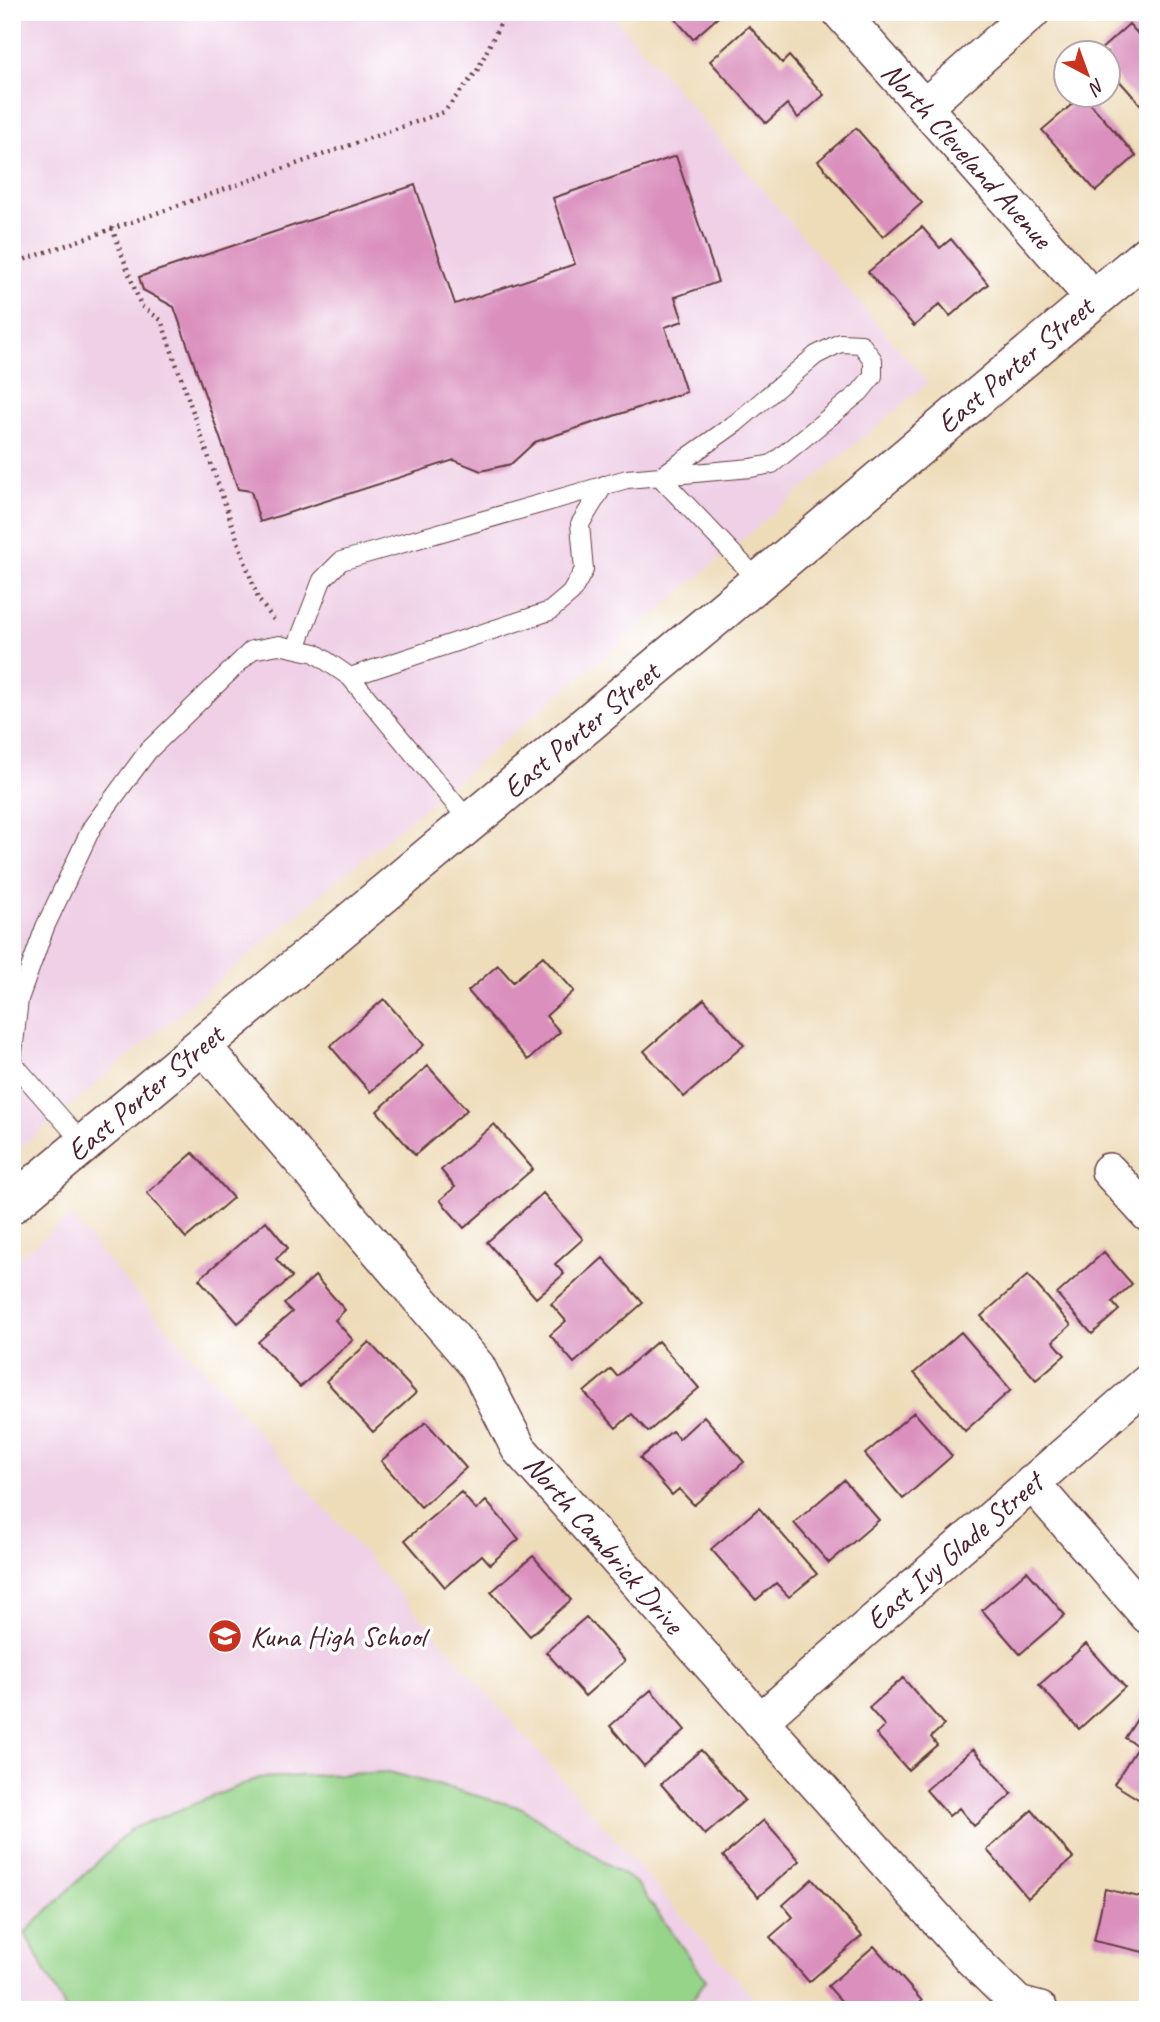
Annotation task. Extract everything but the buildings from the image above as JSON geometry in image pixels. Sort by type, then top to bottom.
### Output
[{"type":"street","name":"North Cleveland Avenue","points":[[840,12],[1094,299]]},
{"type":"street","points":[[924,107],[1032,12]]},
{"type":"street","name":"East Porter Street","points":[[12,1204],[1148,254]]},
{"type":"street","name":"North Cambrick Drive","points":[[202,1046],[477,1366],[519,1449],[972,1959],[1018,2004],[1040,2010]]},
{"type":"street","points":[[1110,1171],[1148,1214]]},
{"type":"street","name":"East Ivy Glade Street","points":[[760,1721],[1148,1382]]},
{"type":"street","points":[[1032,1483],[1148,1616]]},
{"type":"lane","points":[[296,648],[322,580],[341,561],[626,479],[660,477],[751,468],[772,464],[860,393],[873,376],[873,360],[861,344],[841,343],[816,355],[736,423],[660,477]]},
{"type":"lane","points":[[660,477],[759,581]]},
{"type":"lane","points":[[350,677],[550,611],[571,593],[584,570],[580,524],[604,485]]},
{"type":"lane","points":[[84,1144],[12,1062],[19,999],[45,926],[92,827],[148,751],[252,650],[279,645],[315,653],[350,677],[470,822]]},
{"type":"path","points":[[12,264],[444,112],[477,71],[506,12]]},
{"type":"path","points":[[112,228],[141,306],[161,320],[258,599],[296,648]]},
{"type":"shaded area","points":[[12,12],[610,12],[928,383],[12,1155]]},
{"type":"shaded area","name":"Kuna High School","points":[[70,1216],[764,2010],[12,2010],[12,1263]]},
{"type":"green space","points":[[389,1772],[522,1808],[636,1883],[706,1980],[685,2010],[66,2010],[25,1933],[131,1829],[259,1778]]},
{"type":"place","name":"Kuna High School","points":[[225,1636]]}]
